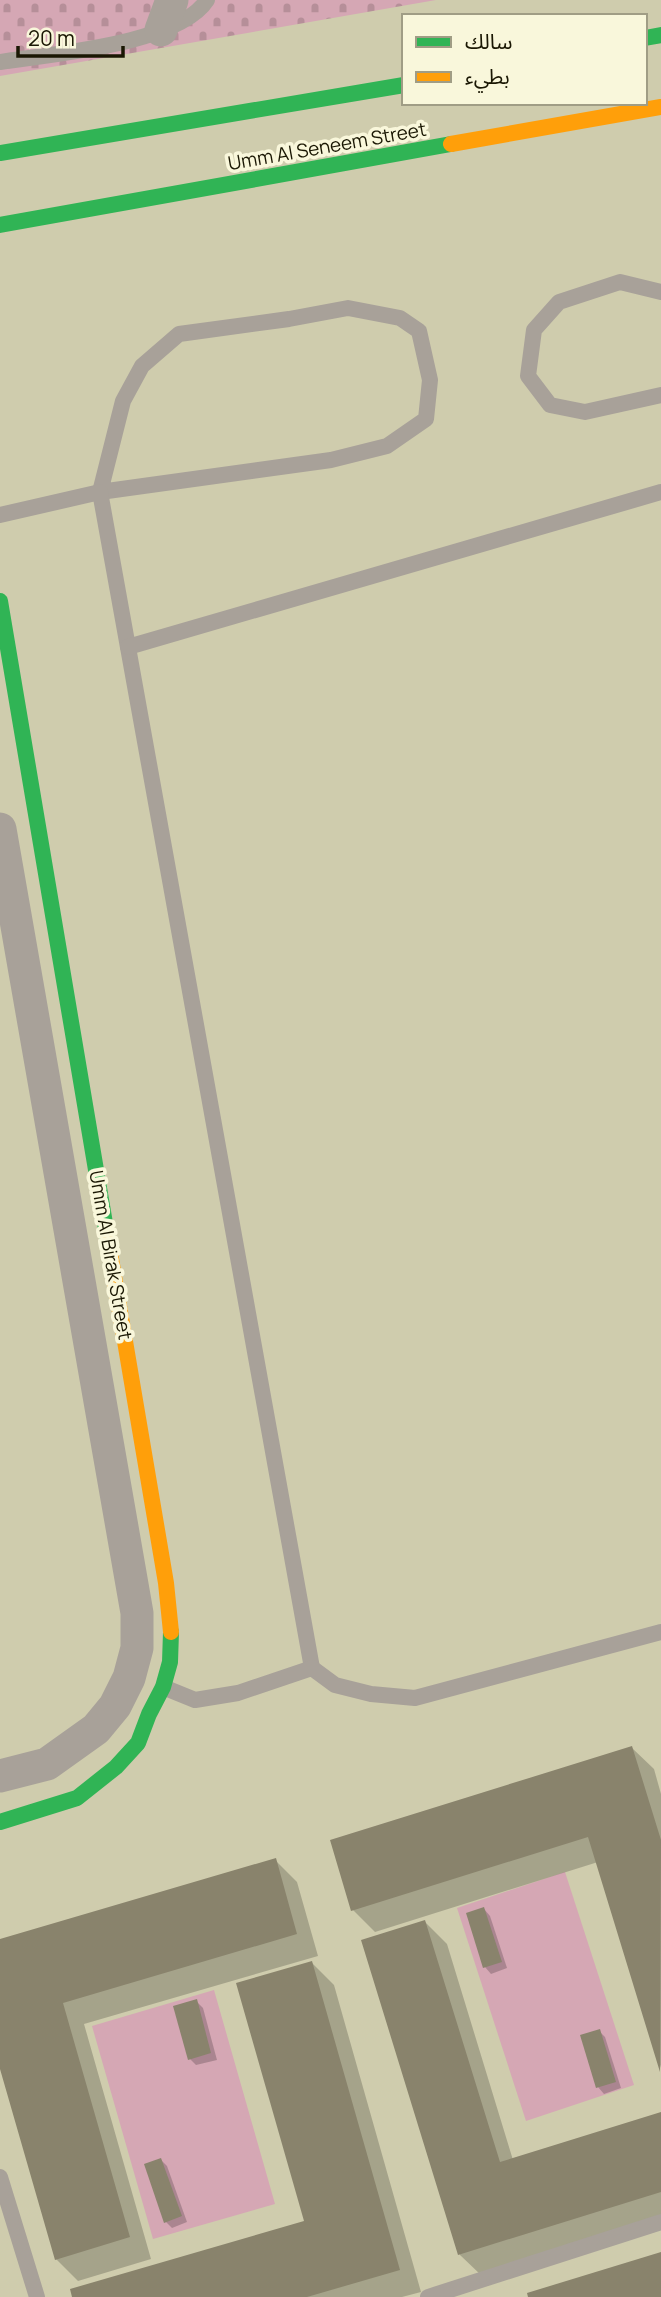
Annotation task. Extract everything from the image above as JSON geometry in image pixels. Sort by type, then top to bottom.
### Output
[{"type":"street","points":[[0,153],[402,85]]},
{"type":"street","name":"Umm Al Seneem Street","points":[[0,225],[657,109]]},
{"type":"street","name":"Umm Al Birak Street","points":[[0,601],[166,1583],[172,1638],[170,1662],[163,1687],[138,1743],[116,1767],[77,1798],[0,1822]]},
{"type":"street","name":"Umm Al Birak Street","points":[[0,829],[137,1613],[137,1648],[129,1678],[120,1697],[96,1729],[47,1764],[0,1776]]},
{"type":"lane","points":[[0,62],[120,44],[167,15],[190,18],[207,0]]},
{"type":"lane","points":[[661,292],[620,282],[559,302],[534,330],[527,376],[551,405],[585,412],[661,395]]},
{"type":"lane","points":[[0,515],[100,492],[331,460],[387,446],[426,419],[430,380],[419,331],[400,318],[348,308],[179,334],[142,366],[123,401],[100,492],[312,1668],[335,1685],[371,1694],[415,1698],[661,1632]]},
{"type":"lane","points":[[128,647],[661,492]]},
{"type":"lane","points":[[163,1687],[195,1700],[238,1693],[312,1668]]},
{"type":"lane","points":[[0,2177],[37,2297]]},
{"type":"lane","points":[[428,2297],[465,2292],[661,2222]]},
{"type":"green space","points":[[0,0],[436,0],[0,76]]},
{"type":"green space","points":[[565,1872],[634,2085],[526,2121],[457,1908]]},
{"type":"green space","points":[[214,1990],[275,2204],[153,2239],[92,2026]]},
{"type":"building","points":[[632,1746],[661,1840],[660,2072],[588,1837],[351,1911],[330,1840]]},
{"type":"building","points":[[276,1858],[297,1934],[63,2003],[130,2237],[55,2260],[0,2069],[0,1939]]},
{"type":"building","points":[[484,1907],[502,1962],[483,1968],[466,1913]]},
{"type":"building","points":[[425,1920],[500,2162],[661,2112],[661,2192],[458,2255],[361,1940]]},
{"type":"building","points":[[312,1961],[400,2270],[307,2297],[72,2297],[70,2289],[304,2221],[236,1983]]},
{"type":"building","points":[[197,1999],[211,2053],[188,2060],[173,2006]]},
{"type":"building","points":[[600,2029],[616,2082],[596,2088],[580,2035]]},
{"type":"building","points":[[161,2158],[182,2216],[164,2223],[144,2164]]},
{"type":"building","points":[[661,2252],[661,2297],[528,2297],[527,2293]]},
{"type":"traffic: fast","points":[[647,38],[661,35]]},
{"type":"traffic: fast","points":[[0,153],[402,85]]},
{"type":"traffic: fast","points":[[0,225],[451,144]]},
{"type":"traffic: fast","points":[[0,601],[108,1241]]},
{"type":"traffic: fast","points":[[0,1822],[77,1798],[116,1767],[138,1743],[163,1687],[170,1662],[171,1632]]},
{"type":"traffic: slow","points":[[451,144],[661,107]]},
{"type":"traffic: slow","points":[[108,1241],[166,1583],[171,1632]]}]
